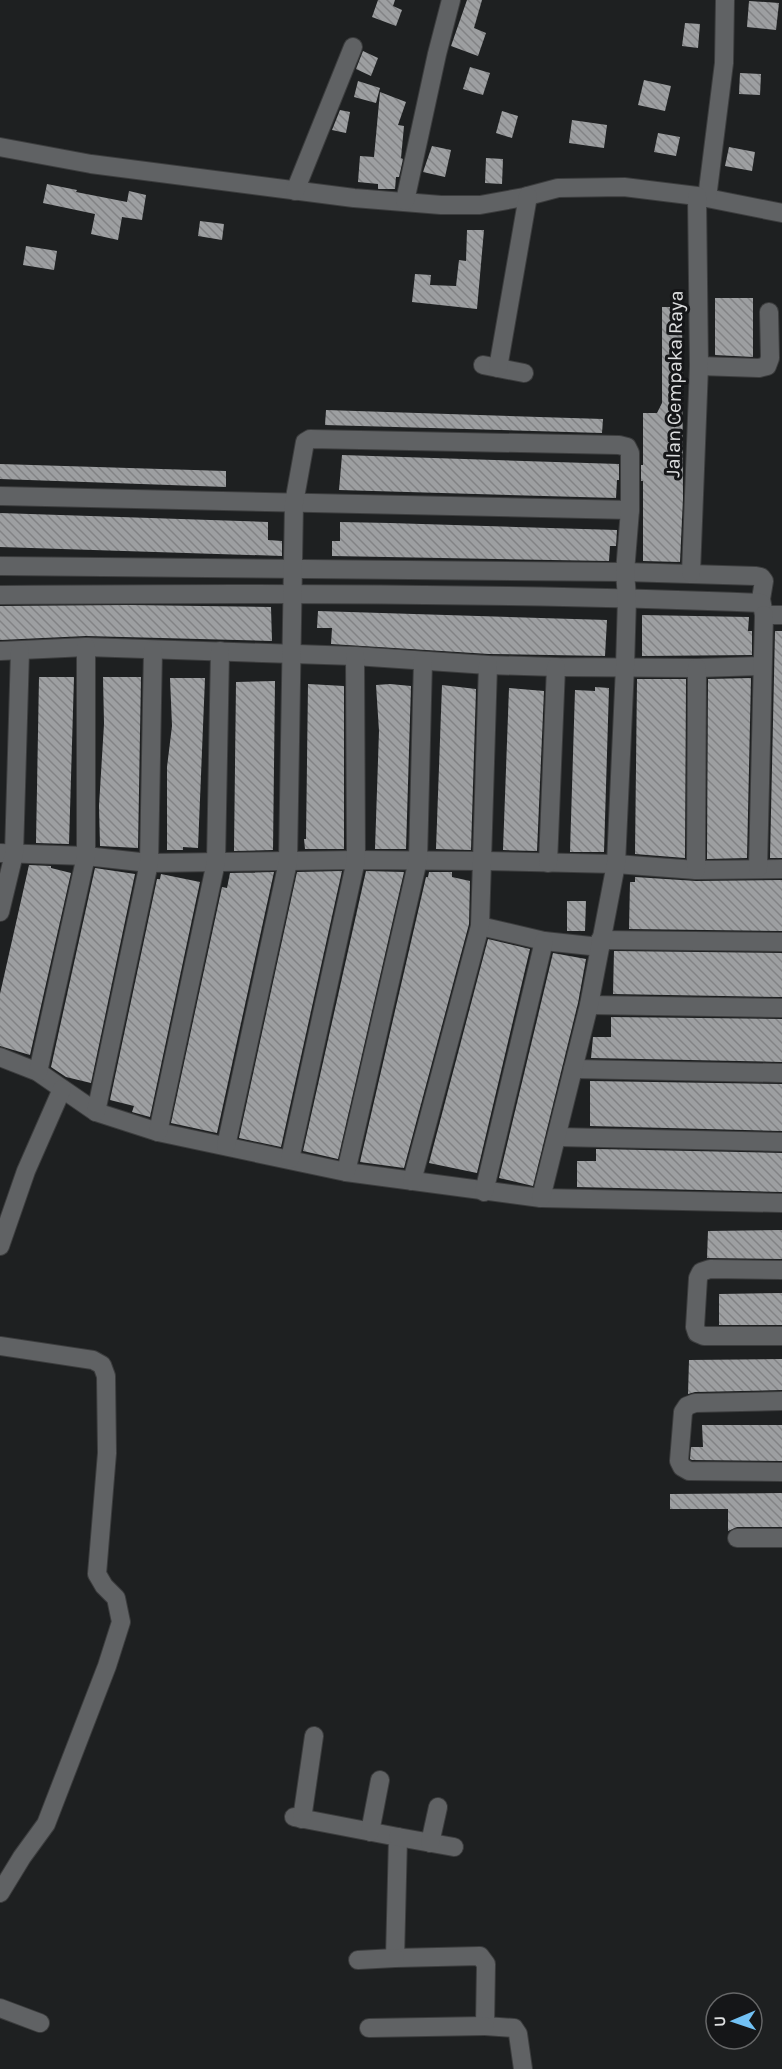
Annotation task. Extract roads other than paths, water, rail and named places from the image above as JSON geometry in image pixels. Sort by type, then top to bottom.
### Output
[{"type":"street","points":[[405,201],[436,54],[451,0]]},
{"type":"street","name":"Jalan Cempaka Raya","points":[[691,573],[699,366],[702,197],[724,63],[725,0]]},
{"type":"street","points":[[295,191],[353,47]]},
{"type":"street","points":[[0,147],[91,164],[354,198],[441,205],[480,205],[558,188],[624,187],[702,197],[782,213]]},
{"type":"street","points":[[524,373],[490,367],[528,196]]},
{"type":"street","points":[[699,366],[759,368],[767,366],[770,358],[769,312]]},
{"type":"street","points":[[226,1146],[288,862],[294,503],[305,442],[310,439],[627,447],[630,453],[630,510],[625,573],[627,597],[616,864],[589,1005],[541,1198]]},
{"type":"street","points":[[0,496],[630,510]]},
{"type":"street","points":[[0,566],[627,597],[767,608]]},
{"type":"street","points":[[0,595],[292,581],[625,573],[691,573],[761,577],[764,580],[767,608],[762,666],[758,868]]},
{"type":"street","points":[[0,651],[86,647],[355,656],[556,667],[762,666]]},
{"type":"street","points":[[38,1072],[86,856],[86,647]]},
{"type":"street","points":[[96,1112],[148,863],[153,650]]},
{"type":"street","points":[[0,912],[7,854],[20,651]]},
{"type":"street","points":[[158,1132],[216,862],[220,651]]},
{"type":"street","points":[[290,1159],[356,860],[355,656]]},
{"type":"street","points":[[346,1172],[418,860],[423,661]]},
{"type":"street","points":[[412,1181],[480,926],[488,665]]},
{"type":"street","points":[[548,863],[556,667]]},
{"type":"street","points":[[696,870],[698,668]]},
{"type":"street","points":[[7,854],[86,856],[148,863],[418,860],[616,864],[696,870],[782,869]]},
{"type":"street","points":[[480,926],[544,941],[782,942]]},
{"type":"street","points":[[484,1192],[544,941]]},
{"type":"street","points":[[589,1005],[782,1008]]},
{"type":"street","points":[[0,1057],[38,1072],[96,1112],[158,1132],[346,1172],[541,1198],[782,1203]]},
{"type":"street","points":[[573,1069],[782,1072]]},
{"type":"street","points":[[0,1246],[26,1171],[62,1089]]},
{"type":"street","points":[[557,1137],[782,1142]]},
{"type":"street","points":[[782,1270],[710,1269],[701,1272],[698,1278],[695,1327],[697,1334],[704,1336],[782,1336]]},
{"type":"street","points":[[0,1346],[93,1360],[102,1365],[106,1376],[107,1453],[97,1574],[104,1586],[116,1598],[121,1622],[107,1666],[46,1824],[0,1893]]},
{"type":"street","points":[[782,1401],[694,1403],[687,1406],[683,1412],[679,1461],[682,1467],[689,1471],[782,1472]]},
{"type":"street","points":[[736,1538],[782,1538]]},
{"type":"street","points":[[314,1736],[298,1818],[454,1847]]},
{"type":"street","points":[[370,1832],[380,1780]]},
{"type":"street","points":[[430,1843],[438,1807]]},
{"type":"street","points":[[394,1958],[398,1837]]},
{"type":"street","points":[[358,1960],[480,1956],[486,1964],[485,2026]]},
{"type":"street","points":[[0,2008],[40,2023]]},
{"type":"street","points":[[369,2028],[485,2026],[514,2028],[518,2034],[523,2069]]}]
